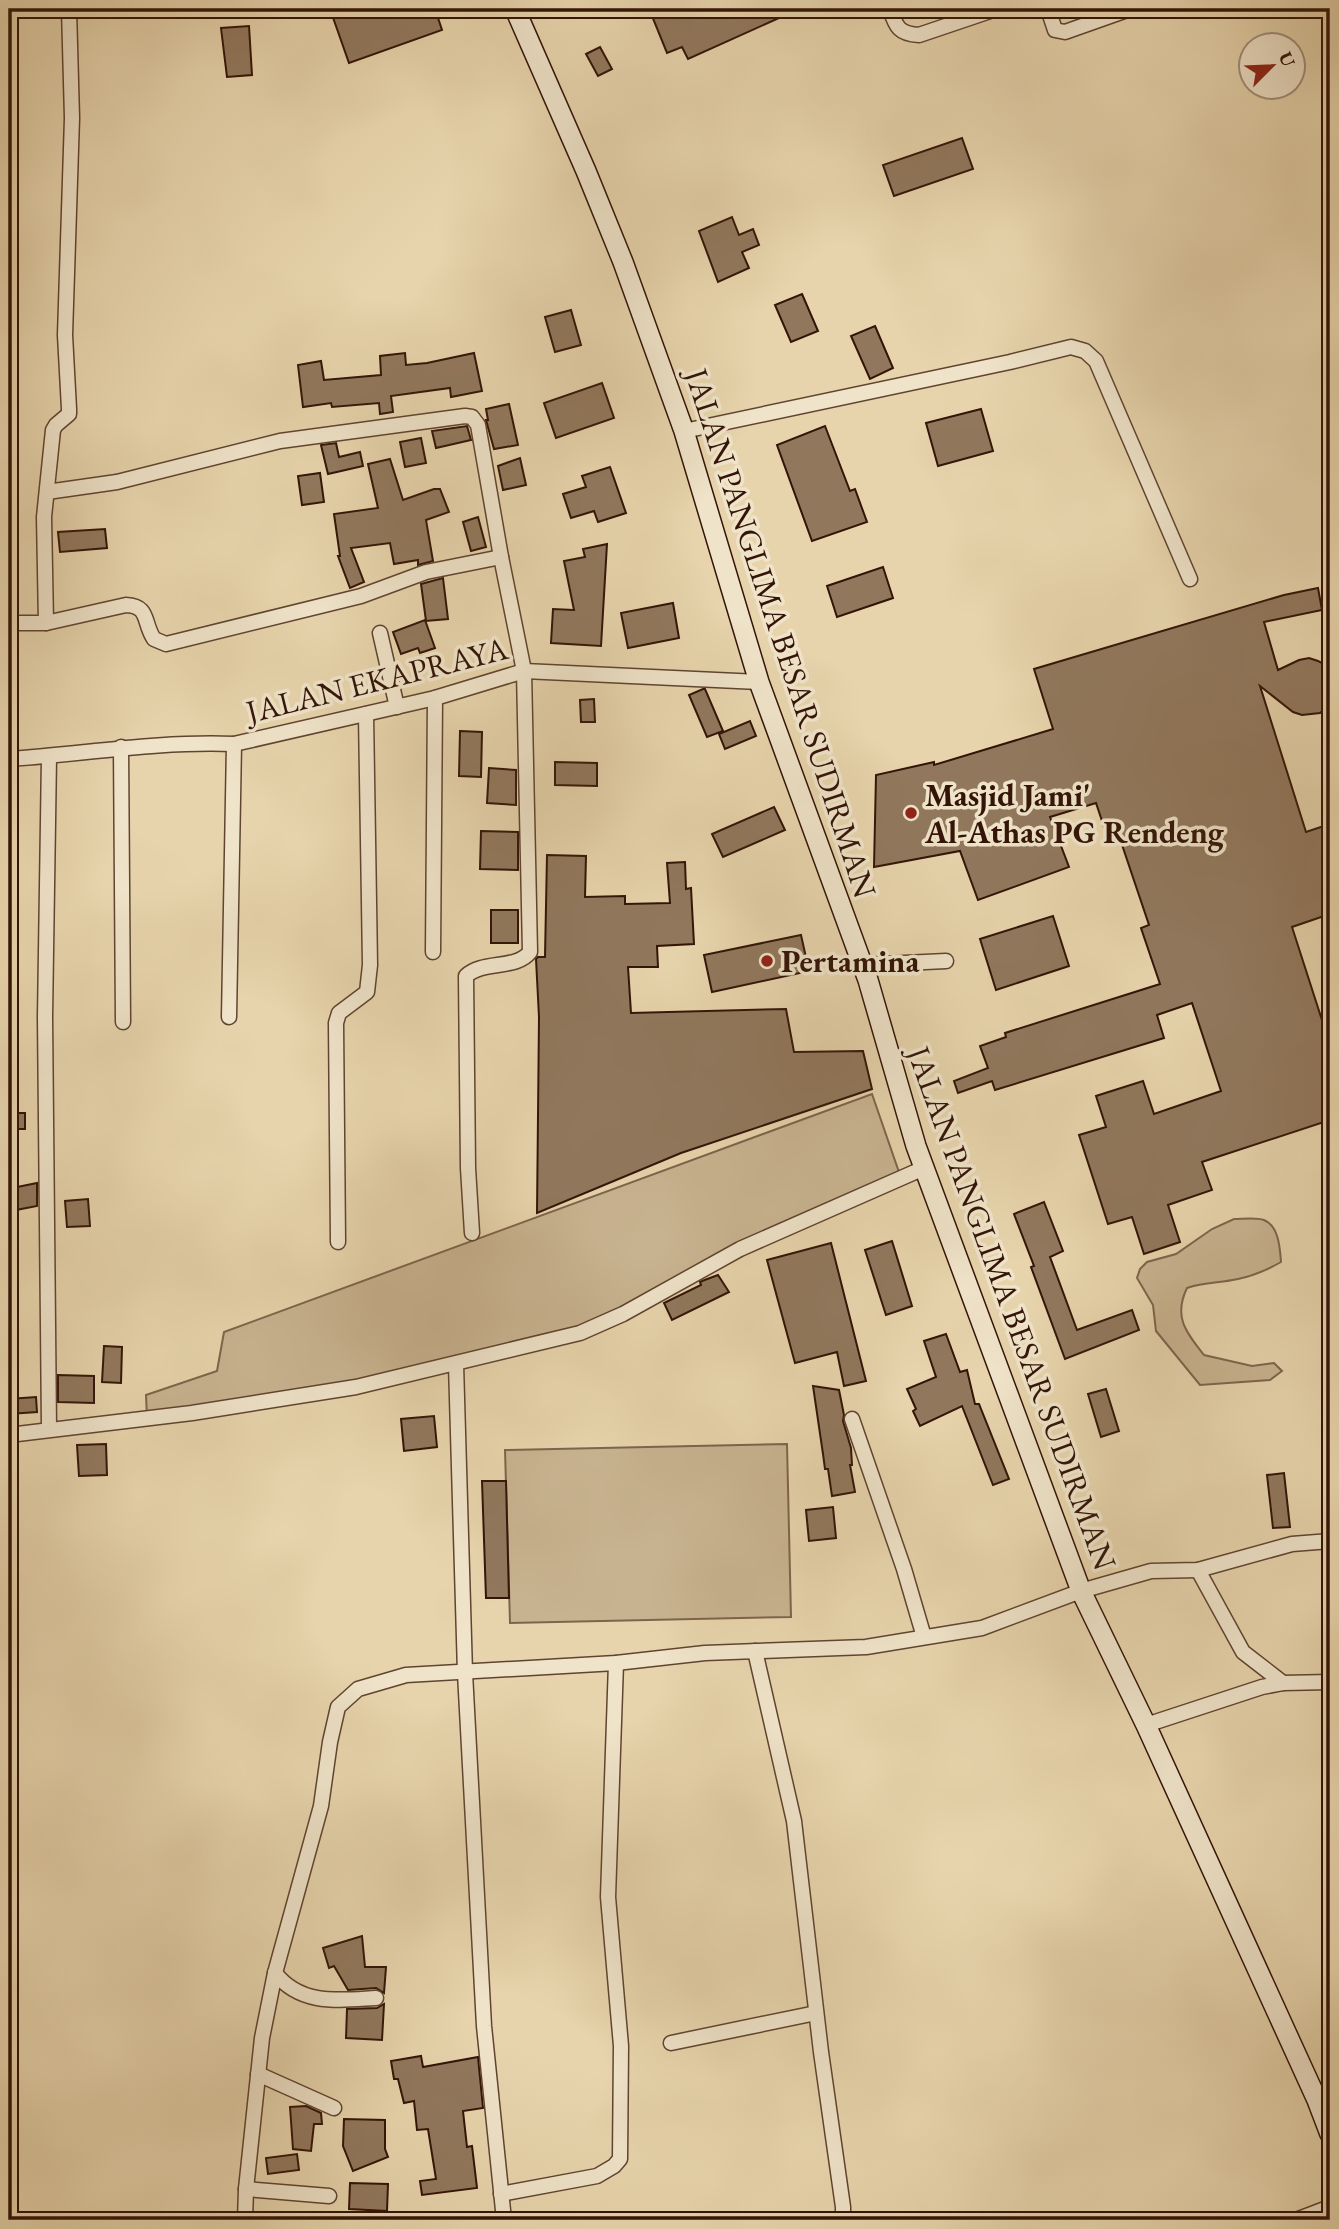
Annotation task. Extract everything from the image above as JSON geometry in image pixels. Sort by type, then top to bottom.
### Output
[{"type":"main road","points":[[502,9],[524,30]]},
{"type":"main road","name":"JALAN PANGLIMA BESAR SUDIRMAN","points":[[515,9],[624,262],[684,431],[759,682],[862,965],[924,1168],[1081,1591],[1323,2096],[1330,2134]]},
{"type":"street","points":[[46,623],[44,517],[53,430],[69,414],[65,335],[72,118],[69,9]]},
{"type":"street","points":[[890,9],[895,24],[906,34],[919,35],[996,9]]},
{"type":"street","points":[[1048,9],[1055,30],[1065,32],[1124,10]]},
{"type":"street","points":[[684,431],[1071,347],[1085,351],[1096,361],[1190,579]]},
{"type":"street","points":[[47,492],[117,482],[280,440],[465,416],[472,417],[478,425],[524,671],[530,952],[524,959],[473,970],[466,976],[467,1155],[472,1233]]},
{"type":"street","points":[[9,623],[46,623],[126,605],[135,606],[143,610],[154,639],[166,644],[361,596],[426,572],[501,557]]},
{"type":"street","points":[[380,633],[397,707]]},
{"type":"street","name":"JALAN EKAPRAYA","points":[[9,759],[121,747],[234,744],[436,698],[524,671],[759,682]]},
{"type":"street","points":[[433,952],[436,698]]},
{"type":"street","points":[[338,1242],[336,1023],[339,1013],[367,992],[370,965],[366,714]]},
{"type":"street","points":[[229,1017],[234,744]]},
{"type":"street","points":[[121,747],[123,1022]]},
{"type":"street","points":[[49,756],[45,1017],[49,1429]]},
{"type":"street","points":[[862,965],[946,961]]},
{"type":"street","points":[[9,1435],[192,1413],[356,1387],[580,1333],[623,1314],[740,1249],[924,1168]]},
{"type":"street","points":[[456,1364],[465,1672],[484,2026],[504,2220]]},
{"type":"street","points":[[852,1419],[925,1637]]},
{"type":"street","points":[[245,2220],[262,2038],[275,1973],[321,1806],[338,1707],[358,1689],[406,1675],[616,1663],[705,1653],[866,1647],[982,1628],[1081,1591],[1151,1571],[1198,1570],[1292,1544],[1330,1541]]},
{"type":"street","points":[[1198,1570],[1243,1652],[1283,1684]]},
{"type":"street","points":[[755,1651],[794,1821],[843,2220]]},
{"type":"street","points":[[501,2194],[597,2176],[620,2159],[621,2046],[608,1897],[616,1663]]},
{"type":"street","points":[[1146,1725],[1262,1687],[1330,1682]]},
{"type":"street","points":[[275,1973],[293,1990],[317,1999],[376,1998]]},
{"type":"street","points":[[671,2043],[816,2013]]},
{"type":"street","points":[[258,2074],[334,2108]]},
{"type":"street","points":[[246,2189],[329,2196]]},
{"type":"street","points":[[1296,2220],[1330,2207]]},
{"type":"shaded area","points":[[872,1094],[901,1178],[740,1249],[623,1314],[456,1364],[147,1418],[146,1395],[217,1371],[224,1332]]},
{"type":"shaded area","points":[[1234,1219],[1257,1219],[1269,1223],[1278,1238],[1281,1262],[1244,1278],[1187,1288],[1181,1316],[1187,1331],[1204,1355],[1252,1366],[1274,1363],[1282,1371],[1270,1380],[1200,1385],[1156,1331],[1153,1305],[1137,1278],[1140,1269],[1147,1262],[1176,1254],[1212,1229]]},
{"type":"shaded area","points":[[787,1444],[791,1617],[510,1623],[505,1450]]},
{"type":"building","points":[[330,9],[435,9],[442,30],[349,63]]},
{"type":"building","points":[[668,9],[799,9],[688,59],[682,47],[667,53],[652,16]]},
{"type":"building","points":[[249,26],[252,75],[227,77],[221,28]]},
{"type":"building","points":[[600,47],[612,69],[598,76],[586,54]]},
{"type":"building","points":[[962,138],[973,169],[894,196],[883,165]]},
{"type":"building","points":[[732,217],[739,235],[753,229],[759,245],[742,252],[749,268],[718,282],[699,231]]},
{"type":"building","points":[[802,294],[818,331],[791,342],[775,305]]},
{"type":"building","points":[[571,310],[581,345],[555,352],[545,317]]},
{"type":"building","points":[[875,326],[893,368],[870,379],[851,336]]},
{"type":"building","points":[[405,353],[406,365],[474,353],[482,391],[451,397],[450,388],[391,396],[393,412],[380,414],[379,403],[332,407],[331,403],[303,407],[298,365],[321,361],[324,380],[381,375],[380,356]]},
{"type":"building","points":[[602,383],[614,418],[556,438],[544,403]]},
{"type":"building","points":[[509,404],[518,445],[494,449],[486,420],[486,409]]},
{"type":"building","points":[[981,409],[993,451],[938,466],[926,423]]},
{"type":"building","points":[[467,426],[471,440],[436,448],[432,431]]},
{"type":"building","points":[[825,426],[850,491],[855,489],[867,522],[812,541],[777,445]]},
{"type":"building","points":[[421,438],[426,463],[405,467],[400,442]]},
{"type":"building","points":[[336,443],[339,457],[360,452],[363,466],[328,474],[321,445]]},
{"type":"building","points":[[520,458],[526,485],[503,490],[498,466]]},
{"type":"building","points":[[390,459],[403,500],[440,489],[449,512],[426,520],[433,561],[418,565],[418,560],[394,564],[390,543],[351,548],[364,582],[350,588],[338,556],[334,514],[378,508],[368,464]]},
{"type":"building","points":[[610,467],[626,513],[598,522],[594,511],[571,518],[563,494],[586,487],[582,476]]},
{"type":"building","points":[[320,473],[324,502],[302,505],[298,476]]},
{"type":"building","points":[[478,517],[486,547],[471,551],[463,522]]},
{"type":"building","points":[[105,529],[107,548],[60,552],[58,532]]},
{"type":"building","points":[[607,544],[601,646],[551,643],[553,609],[574,610],[564,561],[585,557],[583,549]]},
{"type":"building","points":[[883,567],[893,598],[837,617],[827,586]]},
{"type":"building","points":[[443,578],[448,619],[426,621],[421,584]]},
{"type":"building","points":[[1318,588],[1322,610],[1264,622],[1278,670],[1309,658],[1327,666],[1330,671],[1330,704],[1320,713],[1302,715],[1293,712],[1260,686],[1306,832],[1330,824],[1330,914],[1292,927],[1330,1045],[1330,1120],[1202,1162],[1212,1190],[1168,1205],[1180,1242],[1144,1254],[1132,1217],[1108,1224],[1079,1135],[1106,1127],[1096,1096],[1143,1081],[1154,1114],[1221,1091],[1192,1003],[1157,1015],[1164,1038],[995,1090],[992,1081],[958,1093],[954,1081],[988,1068],[980,1046],[1006,1037],[1005,1033],[1160,984],[1141,928],[1149,925],[1118,833],[1107,836],[1096,803],[1050,817],[1069,867],[978,900],[960,851],[874,867],[876,775],[934,762],[934,765],[1053,729],[1034,669],[1284,595]]},
{"type":"building","points":[[673,603],[679,638],[628,648],[621,613]]},
{"type":"building","points":[[425,620],[435,648],[420,653],[418,648],[401,654],[393,632]]},
{"type":"building","points":[[703,689],[723,731],[707,737],[689,695]]},
{"type":"building","points":[[594,699],[595,722],[581,722],[580,700]]},
{"type":"building","points":[[750,721],[756,736],[725,749],[719,734]]},
{"type":"building","points":[[460,731],[482,732],[481,777],[459,776]]},
{"type":"building","points":[[555,762],[597,763],[597,786],[555,785]]},
{"type":"building","points":[[489,768],[516,770],[516,805],[487,803]]},
{"type":"building","points":[[774,807],[785,830],[723,857],[712,834]]},
{"type":"building","points":[[481,831],[518,832],[518,870],[480,869]]},
{"type":"building","points":[[547,855],[586,856],[585,897],[625,896],[625,904],[670,903],[667,863],[685,862],[686,889],[691,888],[694,944],[657,946],[658,967],[628,967],[631,1013],[786,1009],[794,1052],[863,1051],[872,1089],[681,1153],[537,1213],[539,1017],[536,959],[545,957]]},
{"type":"building","points":[[491,910],[518,910],[518,943],[491,943]]},
{"type":"building","points":[[1053,916],[1069,966],[996,990],[980,939]]},
{"type":"building","points":[[801,935],[809,971],[712,992],[704,955]]},
{"type":"building","points":[[9,1113],[25,1113],[25,1129],[9,1129]]},
{"type":"building","points":[[37,1183],[37,1206],[16,1210],[12,1188]]},
{"type":"building","points":[[88,1199],[90,1226],[67,1227],[65,1201]]},
{"type":"building","points":[[1044,1202],[1063,1251],[1050,1257],[1077,1330],[1132,1310],[1139,1330],[1065,1359],[1014,1214]]},
{"type":"building","points":[[892,1241],[912,1306],[886,1315],[865,1250]]},
{"type":"building","points":[[831,1243],[866,1381],[844,1386],[837,1352],[795,1363],[767,1260]]},
{"type":"building","points":[[718,1275],[729,1292],[672,1320],[664,1303]]},
{"type":"building","points":[[946,1334],[960,1372],[967,1370],[975,1404],[979,1404],[1009,1479],[993,1485],[962,1406],[920,1426],[913,1411],[916,1409],[907,1389],[936,1377],[924,1341]]},
{"type":"building","points":[[104,1346],[122,1347],[121,1383],[102,1382]]},
{"type":"building","points":[[58,1375],[94,1376],[94,1403],[58,1402]]},
{"type":"building","points":[[813,1386],[839,1390],[843,1421],[851,1448],[850,1465],[855,1492],[832,1496],[828,1469],[825,1469]]},
{"type":"building","points":[[1106,1389],[1119,1431],[1101,1437],[1088,1394]]},
{"type":"building","points":[[36,1397],[37,1412],[9,1414],[9,1399]]},
{"type":"building","points":[[434,1416],[437,1447],[404,1451],[401,1419]]},
{"type":"building","points":[[106,1444],[107,1475],[79,1476],[77,1445]]},
{"type":"building","points":[[1284,1473],[1290,1527],[1273,1528],[1267,1475]]},
{"type":"building","points":[[482,1481],[506,1481],[509,1598],[486,1598]]},
{"type":"building","points":[[833,1507],[836,1538],[809,1541],[806,1510]]},
{"type":"building","points":[[362,1936],[365,1967],[386,1967],[384,1993],[376,1988],[348,1990],[334,1966],[329,1968],[323,1948]]},
{"type":"building","points":[[384,2004],[382,2040],[346,2038],[347,2009],[377,2008]]},
{"type":"building","points":[[421,2056],[423,2067],[478,2057],[483,2108],[463,2111],[467,2147],[472,2146],[477,2188],[422,2195],[420,2181],[436,2179],[428,2129],[417,2130],[414,2101],[404,2103],[398,2079],[394,2079],[391,2061]]},
{"type":"building","points":[[306,2106],[321,2113],[322,2124],[314,2124],[311,2151],[293,2149],[290,2107]]},
{"type":"building","points":[[344,2119],[385,2120],[385,2149],[388,2157],[353,2171],[343,2146]]},
{"type":"building","points":[[297,2154],[299,2170],[268,2174],[266,2158]]},
{"type":"building","points":[[350,2183],[388,2184],[387,2211],[349,2209]]},
{"type":"place","name":"Masjid Jami' Al-Athas PG Rendeng","points":[[911,813]]},
{"type":"place","name":"Pertamina","points":[[767,961]]}]
